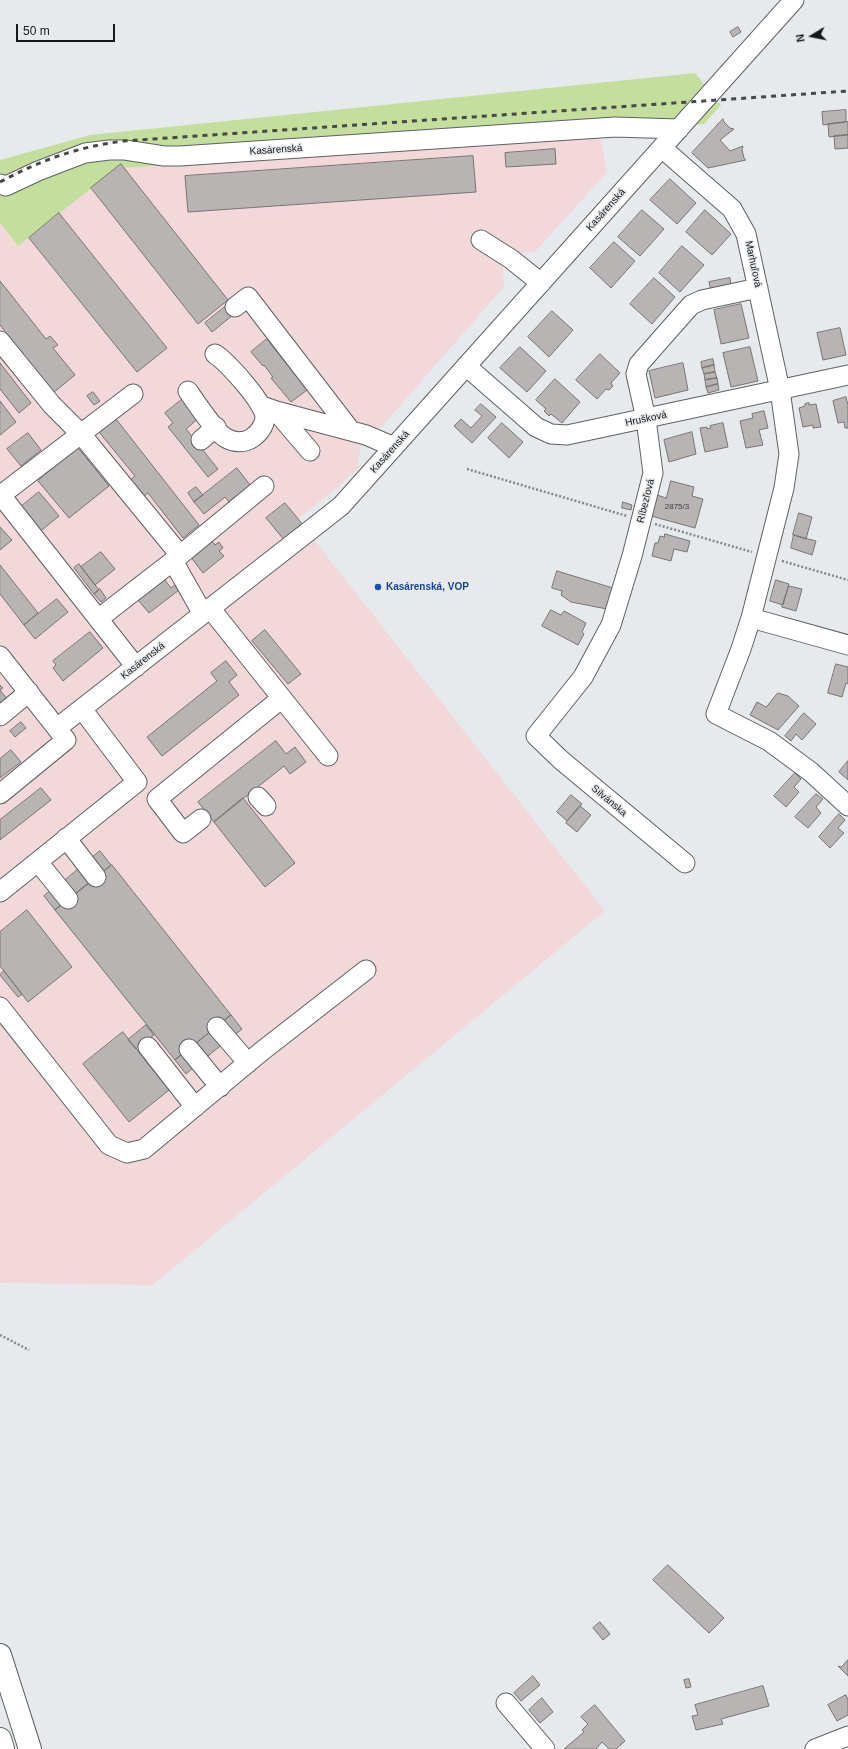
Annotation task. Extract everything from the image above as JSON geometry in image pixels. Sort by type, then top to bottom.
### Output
[{"type":"highway","points":[[0,1655],[30,1749]]},
{"type":"highway","points":[[0,1739],[3,1749]]},
{"type":"street","name":"Kasárenská","points":[[57,728],[341,506],[794,0]]},
{"type":"street","name":"Kasárenská","points":[[0,184],[6,186],[38,171],[85,153],[109,150],[125,150],[164,156],[180,156],[616,128],[679,129]]},
{"type":"street","name":"Marhuľová","points":[[662,148],[732,208],[746,234],[780,390],[789,454],[784,488],[751,618],[742,649],[716,714],[769,741],[811,772],[848,806]]},
{"type":"street","points":[[481,240],[511,259],[541,283]]},
{"type":"street","name":"Ríbezľová","points":[[536,736],[583,677],[612,624],[632,556],[653,472],[646,419],[636,374],[639,364],[691,305],[702,300],[758,288]]},
{"type":"street","points":[[235,307],[248,297],[351,431]]},
{"type":"street","points":[[0,341],[52,405],[81,434],[176,558],[207,611],[282,698],[328,756]]},
{"type":"street","points":[[215,354],[226,361],[269,409],[310,451]]},
{"type":"street","name":"Hrušková","points":[[466,366],[536,428],[551,434],[567,435],[848,375]]},
{"type":"street","points":[[188,391],[225,438],[236,441],[247,441],[258,434],[262,428],[269,409]]},
{"type":"street","points":[[133,394],[0,495],[136,667]]},
{"type":"street","points":[[269,409],[366,435],[394,447]]},
{"type":"street","points":[[201,440],[216,427]]},
{"type":"street","points":[[98,619],[264,486]]},
{"type":"street","points":[[751,618],[848,645]]},
{"type":"street","points":[[0,656],[66,740],[0,794]]},
{"type":"street","points":[[0,716],[29,692]]},
{"type":"street","points":[[201,819],[183,833],[157,799],[282,698]]},
{"type":"street","points":[[0,892],[137,782],[82,709]]},
{"type":"street","name":"Silvánska","points":[[536,736],[561,760],[685,863]]},
{"type":"street","points":[[66,838],[96,877]]},
{"type":"street","points":[[38,862],[68,899]]},
{"type":"street","points":[[0,1007],[109,1145],[127,1153],[144,1149],[248,1063],[366,970]]},
{"type":"street","points":[[217,1027],[248,1063]]},
{"type":"street","points":[[148,1047],[195,1107]]},
{"type":"street","points":[[189,1049],[220,1087]]},
{"type":"street","points":[[506,1703],[545,1749]]},
{"type":"street","points":[[815,1749],[848,1736]]},
{"type":"path","points":[[0,1335],[29,1350]]},
{"type":"shaded area","points":[[600,136],[607,172],[535,252],[517,252],[503,269],[504,287],[385,423],[378,430],[368,432],[362,440],[358,463],[359,468],[298,519],[605,911],[153,1285],[0,1283],[0,223],[18,246],[121,164],[124,168]]},
{"type":"green space","points":[[695,73],[721,105],[704,124],[600,136],[124,168],[121,165],[18,246],[0,223],[0,160],[90,135]]},
{"type":"building","points":[[738,27],[741,32],[733,37],[730,32]]},
{"type":"building","points":[[846,110],[846,122],[823,125],[822,112]]},
{"type":"building","points":[[723,119],[730,128],[734,129],[720,140],[730,151],[743,146],[742,150],[746,160],[708,168],[692,153]]},
{"type":"building","points":[[848,122],[848,135],[829,137],[828,124]]},
{"type":"building","points":[[848,135],[848,148],[835,149],[834,136]]},
{"type":"building","points":[[555,149],[556,164],[506,167],[505,153]]},
{"type":"building","points":[[473,156],[476,192],[188,212],[185,176]]},
{"type":"building","points":[[121,164],[228,300],[198,324],[91,188]]},
{"type":"building","points":[[670,179],[696,203],[677,224],[650,200]]},
{"type":"building","points":[[642,210],[664,229],[640,256],[618,237]]},
{"type":"building","points":[[705,210],[731,234],[712,255],[686,232]]},
{"type":"building","points":[[59,213],[167,348],[137,372],[29,238]]},
{"type":"building","points":[[614,242],[635,261],[611,288],[590,268]]},
{"type":"building","points":[[682,246],[704,265],[680,292],[659,273]]},
{"type":"building","points":[[654,278],[675,297],[652,324],[630,304]]},
{"type":"building","points":[[730,278],[731,287],[711,291],[709,282]]},
{"type":"building","points":[[0,281],[46,339],[50,336],[58,345],[53,348],[75,375],[53,393],[0,325]]},
{"type":"building","points":[[741,304],[749,338],[721,344],[714,310]]},
{"type":"building","points":[[226,306],[233,315],[212,332],[205,323]]},
{"type":"building","points":[[552,311],[573,330],[549,357],[528,337]]},
{"type":"building","points":[[840,328],[846,355],[823,360],[817,333]]},
{"type":"building","points":[[267,339],[307,390],[291,402],[271,378],[273,377],[264,365],[263,366],[251,352]]},
{"type":"building","points":[[520,347],[546,371],[527,392],[500,368]]},
{"type":"building","points":[[750,347],[758,381],[731,387],[723,353]]},
{"type":"building","points":[[600,354],[620,373],[611,383],[613,386],[609,390],[606,389],[597,399],[576,380]]},
{"type":"building","points":[[713,359],[714,365],[702,368],[701,362]]},
{"type":"building","points":[[0,363],[31,403],[19,413],[0,389]]},
{"type":"building","points":[[683,363],[688,390],[655,398],[649,371]]},
{"type":"building","points":[[714,365],[715,372],[704,374],[702,368]]},
{"type":"building","points":[[715,372],[717,378],[705,380],[704,374]]},
{"type":"building","points":[[717,378],[718,384],[706,387],[705,380]]},
{"type":"building","points":[[555,379],[580,402],[562,423],[551,414],[549,416],[544,411],[546,409],[536,400]]},
{"type":"building","points":[[718,384],[719,390],[708,393],[706,387]]},
{"type":"building","points":[[93,392],[100,401],[94,405],[87,396]]},
{"type":"building","points":[[846,397],[848,405],[848,428],[845,428],[844,422],[838,423],[833,401]]},
{"type":"building","points":[[184,398],[200,417],[186,429],[218,469],[208,477],[168,427],[173,423],[165,413]]},
{"type":"building","points":[[0,401],[16,422],[0,435]]},
{"type":"building","points":[[809,403],[809,405],[816,404],[821,427],[813,428],[813,425],[803,427],[799,408]]},
{"type":"building","points":[[481,404],[496,417],[472,443],[454,426],[461,419],[471,428],[482,416],[475,410]]},
{"type":"building","points":[[764,411],[768,428],[759,430],[763,445],[746,448],[740,421],[753,418],[752,414]]},
{"type":"building","points":[[116,419],[199,525],[183,538],[148,493],[143,497],[129,481],[135,476],[99,432]]},
{"type":"building","points":[[502,423],[523,442],[509,458],[488,438]]},
{"type":"building","points":[[723,423],[728,447],[705,452],[700,428],[707,427],[707,429],[711,428],[710,426]]},
{"type":"building","points":[[692,432],[696,454],[669,462],[664,440]]},
{"type":"building","points":[[28,433],[41,450],[21,466],[7,449]]},
{"type":"building","points":[[78,448],[109,486],[69,518],[38,481]]},
{"type":"building","points":[[237,468],[250,485],[229,502],[225,497],[204,514],[194,502]]},
{"type":"building","points":[[671,481],[694,487],[692,496],[703,499],[695,528],[651,516],[657,495],[666,498]]},
{"type":"building","points":[[196,487],[203,495],[194,502],[188,493]]},
{"type":"building","points":[[39,492],[59,516],[37,534],[18,509]]},
{"type":"building","points":[[623,502],[632,505],[631,510],[622,508]]},
{"type":"building","points":[[285,503],[304,526],[285,541],[266,518]]},
{"type":"building","points":[[799,513],[812,517],[806,539],[793,535]]},
{"type":"building","points":[[0,527],[12,540],[0,550]]},
{"type":"building","points":[[665,534],[690,541],[687,552],[674,549],[671,561],[652,556],[655,543],[658,543],[660,536],[664,537]]},
{"type":"building","points":[[794,535],[816,541],[812,555],[791,548]]},
{"type":"building","points":[[211,540],[215,545],[219,542],[223,548],[219,551],[224,556],[203,573],[190,556]]},
{"type":"building","points":[[101,552],[115,569],[95,585],[81,567]]},
{"type":"building","points":[[79,564],[99,590],[94,594],[74,568]]},
{"type":"building","points":[[0,565],[38,613],[24,625],[0,594]]},
{"type":"building","points":[[557,571],[613,588],[607,609],[571,602],[561,595],[562,591],[552,588]]},
{"type":"building","points":[[164,579],[171,588],[175,585],[179,590],[149,613],[138,600]]},
{"type":"building","points":[[776,580],[789,584],[783,605],[770,601]]},
{"type":"building","points":[[789,586],[802,589],[796,611],[782,607]]},
{"type":"building","points":[[100,589],[106,598],[101,602],[94,594]]},
{"type":"building","points":[[57,599],[68,612],[35,639],[24,625]]},
{"type":"building","points":[[551,610],[561,615],[564,611],[586,623],[582,632],[584,634],[578,645],[542,626]]},
{"type":"building","points":[[265,630],[301,674],[288,684],[252,641]]},
{"type":"building","points":[[90,632],[103,648],[63,681],[53,668],[56,665],[53,661]]},
{"type":"building","points":[[226,661],[237,675],[229,682],[239,695],[162,756],[147,737],[217,681],[211,673]]},
{"type":"building","points":[[836,664],[848,667],[848,684],[846,683],[842,697],[828,693]]},
{"type":"building","points":[[0,690],[7,699],[0,704]]},
{"type":"building","points":[[778,693],[788,696],[799,706],[778,730],[750,715],[757,702],[766,707]]},
{"type":"building","points":[[804,713],[816,724],[802,740],[796,734],[791,741],[785,736]]},
{"type":"building","points":[[21,722],[26,728],[15,737],[10,731]]},
{"type":"building","points":[[276,741],[286,754],[295,747],[306,762],[290,774],[284,766],[214,822],[198,802]]},
{"type":"building","points":[[11,750],[21,762],[0,778],[0,759]]},
{"type":"building","points":[[848,761],[848,780],[839,772]]},
{"type":"building","points":[[795,773],[801,779],[794,787],[799,792],[786,807],[774,796]]},
{"type":"building","points":[[41,788],[51,800],[0,840],[0,820]]},
{"type":"building","points":[[816,794],[823,799],[816,807],[821,813],[808,828],[795,817]]},
{"type":"building","points":[[571,795],[582,804],[567,821],[557,812]]},
{"type":"building","points":[[243,798],[295,863],[265,887],[214,822]]},
{"type":"building","points":[[580,806],[591,815],[577,832],[566,823]]},
{"type":"building","points":[[839,814],[845,820],[838,828],[844,833],[830,848],[819,837]]},
{"type":"building","points":[[100,851],[111,865],[101,873],[90,859]]},
{"type":"building","points":[[112,865],[231,1015],[175,1060],[55,910]]},
{"type":"building","points":[[82,866],[93,880],[74,895],[63,882]]},
{"type":"building","points":[[54,888],[65,902],[55,910],[44,896]]},
{"type":"building","points":[[27,910],[72,967],[28,1002],[0,966],[0,932]]},
{"type":"building","points":[[4,971],[22,994],[18,997],[0,975]]},
{"type":"building","points":[[231,1015],[242,1029],[232,1037],[221,1023]]},
{"type":"building","points":[[146,1025],[154,1035],[136,1049],[128,1040]]},
{"type":"building","points":[[213,1030],[224,1043],[204,1059],[193,1046]]},
{"type":"building","points":[[123,1032],[169,1090],[129,1122],[83,1064]]},
{"type":"building","points":[[185,1052],[195,1066],[186,1074],[175,1060]]},
{"type":"building","points":[[668,1565],[724,1618],[709,1633],[653,1580]]},
{"type":"building","points":[[600,1622],[610,1634],[603,1640],[593,1628]]},
{"type":"building","points":[[848,1660],[848,1676],[838,1666],[841,1667]]},
{"type":"building","points":[[533,1676],[540,1685],[521,1701],[514,1693]]},
{"type":"building","points":[[689,1679],[691,1687],[686,1688],[684,1680]]},
{"type":"building","points":[[763,1686],[769,1706],[721,1719],[723,1724],[696,1730],[692,1716],[698,1715],[695,1705]]},
{"type":"building","points":[[846,1695],[848,1700],[848,1715],[837,1721],[828,1705]]},
{"type":"building","points":[[542,1698],[553,1712],[540,1723],[529,1710]]},
{"type":"building","points":[[595,1705],[625,1741],[616,1749],[609,1749],[602,1742],[596,1749],[564,1749],[584,1732],[582,1730],[588,1724],[581,1717]]},
{"type":"railway","points":[[0,182],[30,167],[75,151],[124,141],[848,91]]},
{"type":"place","name":"Kasárenská, VOP","points":[[378,587]]}]
